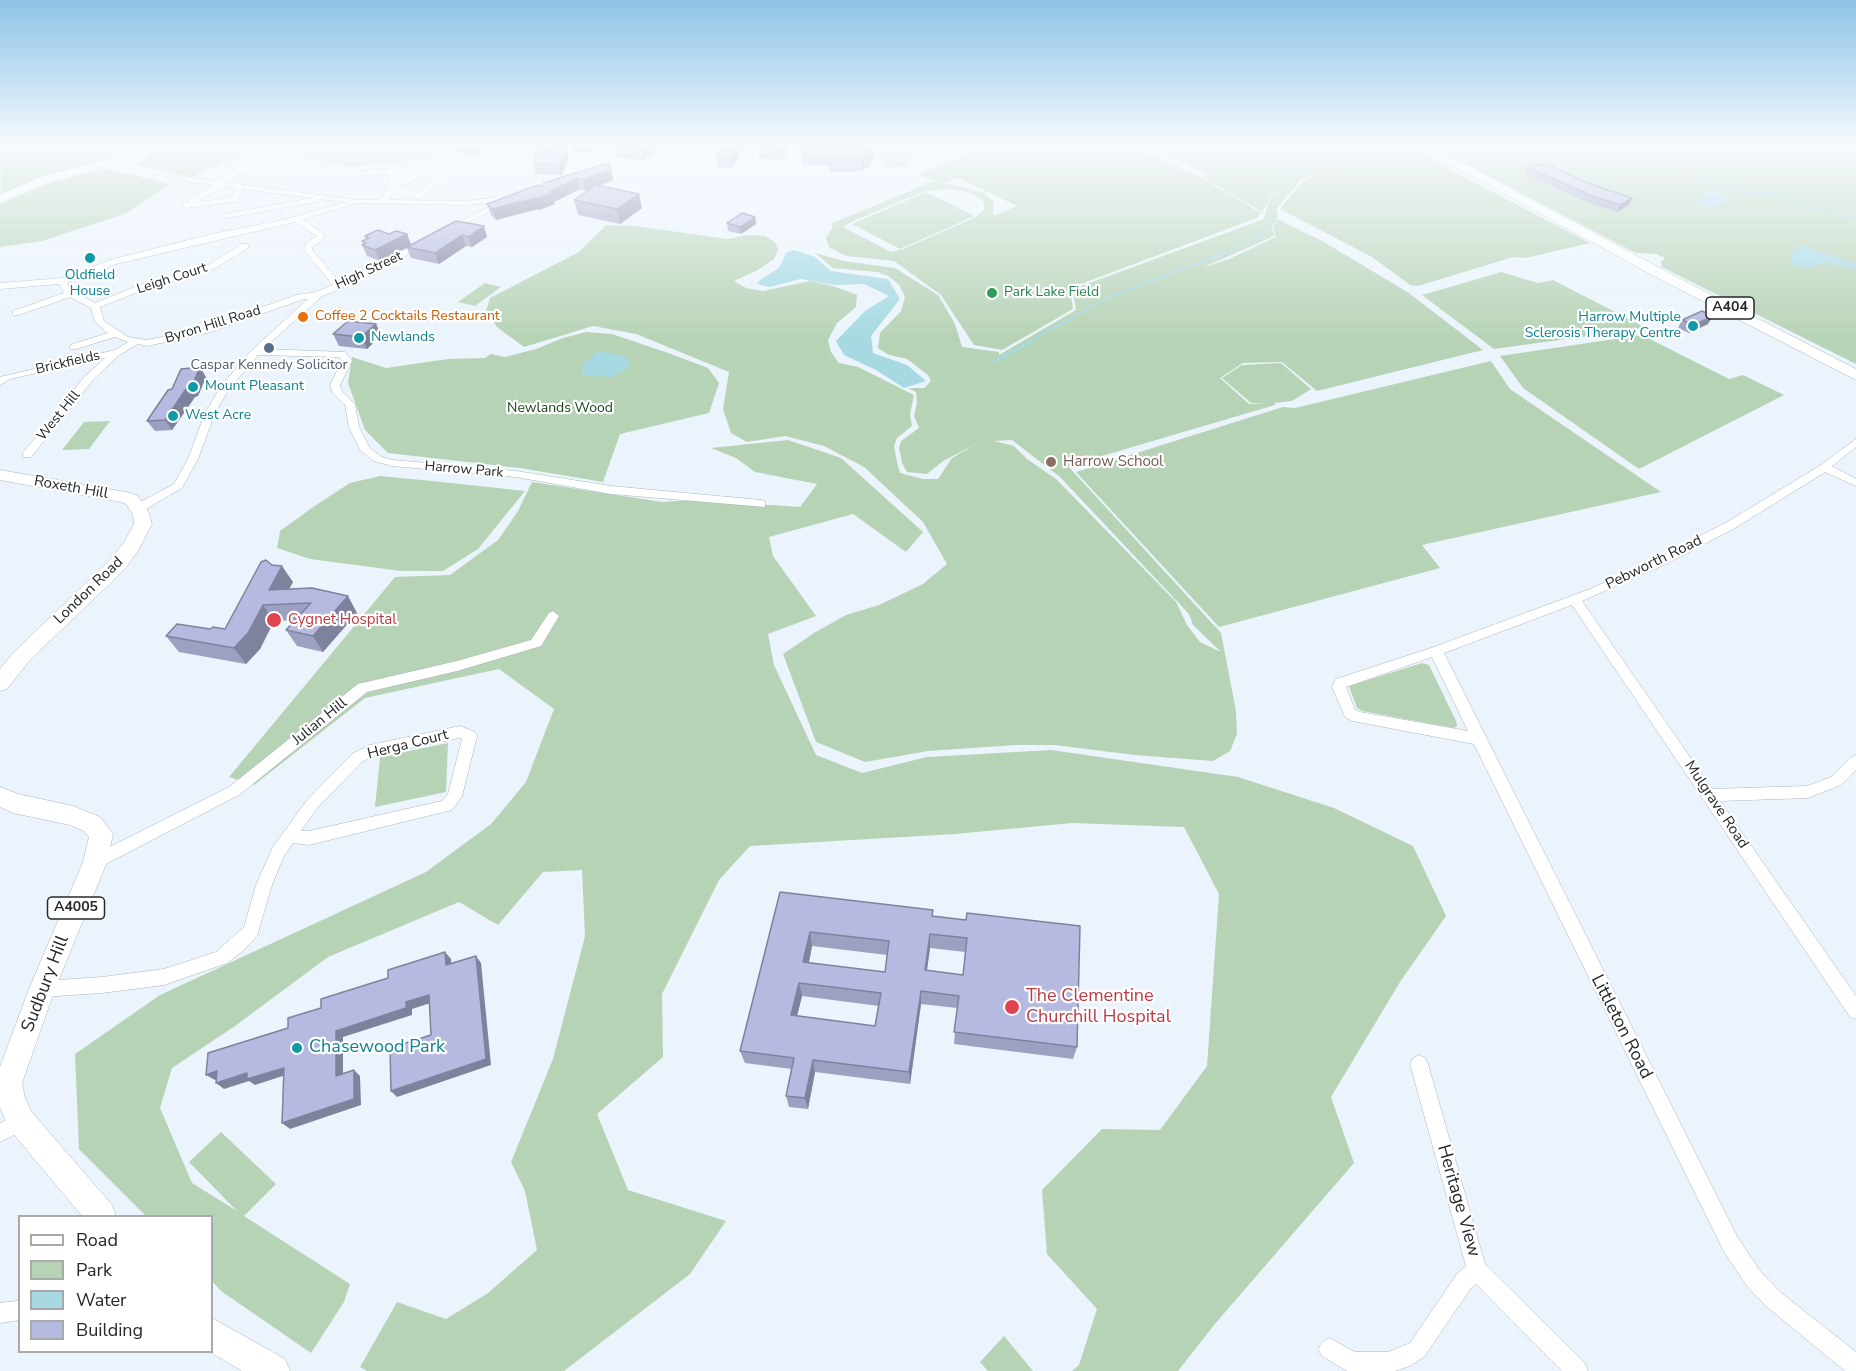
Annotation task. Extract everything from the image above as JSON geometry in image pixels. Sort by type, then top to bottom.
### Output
[{"type":"main road","name":"A404","points":[[1545,211],[1856,375]]},
{"type":"main road","name":"Roxeth Hill","points":[[0,475],[125,497],[132,500],[137,509]]},
{"type":"main road","name":"London Road","points":[[4,673],[125,555],[140,533],[143,524],[142,515],[137,509]]},
{"type":"main road","name":"Sudbury Hill","points":[[0,796],[13,803],[73,816],[92,824],[101,834],[95,862],[42,988],[8,1083],[11,1100],[10,1127],[100,1215]]},
{"type":"main road","points":[[213,1335],[273,1371]]},
{"type":"street","points":[[227,216],[251,211]]},
{"type":"street","points":[[0,286],[64,281],[113,262],[325,211]]},
{"type":"street","points":[[442,234],[485,211]]},
{"type":"street","points":[[297,219],[321,235],[309,245],[309,250],[338,286]]},
{"type":"street","name":"High Street","points":[[255,352],[318,295],[364,275],[432,239]]},
{"type":"street","name":"Leigh Court","points":[[95,306],[143,287],[211,267],[245,246]]},
{"type":"street","points":[[64,281],[63,286],[70,294],[95,306],[100,322],[114,334]]},
{"type":"street","points":[[16,314],[70,294]]},
{"type":"street","name":"Byron Hill Road","points":[[114,334],[135,342],[147,343],[177,338],[231,323],[299,297],[318,295]]},
{"type":"street","points":[[73,347],[114,334]]},
{"type":"street","name":"Brickfields","points":[[0,382],[7,377],[118,352],[135,342]]},
{"type":"street","name":"West Hill","points":[[27,455],[89,378],[118,352]]},
{"type":"street","points":[[137,509],[178,486],[193,459],[210,413],[225,388],[255,352]]},
{"type":"street","name":"Harrow Park","points":[[255,352],[342,354],[347,361],[335,385],[337,392],[350,404],[354,427],[365,450],[378,459],[392,464],[516,474],[611,490],[761,504]]},
{"type":"street","name":"Pebworth Road","points":[[1480,739],[1357,717],[1350,713],[1339,687],[1341,683],[1436,651],[1574,599],[1662,561],[1731,525],[1825,467],[1856,442]]},
{"type":"street","points":[[1825,467],[1856,483]]},
{"type":"street","name":"Mulgrave Road","points":[[1574,599],[1856,1011]]},
{"type":"street","name":"Julian Hill","points":[[95,862],[234,792],[363,687],[457,666],[536,643],[553,616]]},
{"type":"street","name":"Littleton Road","points":[[1436,651],[1731,1245],[1754,1279],[1773,1299],[1856,1366]]},
{"type":"street","name":"Herga Court","points":[[42,988],[102,986],[164,977],[221,958],[251,931],[264,885],[278,852],[289,836],[312,804],[357,758],[370,751],[460,732],[470,736],[455,796],[447,806],[309,838],[289,836]]},
{"type":"street","points":[[1710,795],[1808,792],[1836,781],[1856,761]]},
{"type":"street","name":"Heritage View","points":[[1419,1064],[1477,1270],[1577,1371]]},
{"type":"street","points":[[1329,1349],[1353,1363],[1388,1362],[1417,1350],[1464,1281],[1477,1270]]},
{"type":"green space","points":[[0,211],[130,211],[42,241],[0,247]]},
{"type":"green space","points":[[861,211],[877,211],[843,227],[891,252],[974,218],[983,211],[993,211],[993,214],[1005,211],[1258,211],[1261,213],[1257,218],[1070,288],[1073,309],[1002,350],[974,345],[941,295],[894,261],[846,256],[829,247],[826,238],[833,226],[830,224]]},
{"type":"green space","points":[[882,211],[965,211],[975,216],[900,249],[852,224]]},
{"type":"green space","points":[[1266,211],[1277,211],[1278,216],[1272,226],[1274,236],[1202,268],[1229,259],[1276,237],[1273,227],[1277,219],[1324,242],[1409,293],[1483,350],[1317,391],[1282,362],[1243,363],[1220,378],[1249,404],[1266,403],[1251,403],[1222,378],[1242,365],[1281,363],[1311,389],[1292,401],[1275,403],[1275,405],[1068,466],[1221,633],[1236,711],[1237,734],[1230,751],[1213,761],[1134,755],[1055,745],[1016,745],[928,751],[865,762],[816,742],[783,654],[846,615],[879,605],[923,584],[947,564],[923,522],[864,467],[824,446],[785,436],[747,442],[731,433],[723,409],[729,372],[636,334],[593,326],[524,347],[497,327],[486,311],[490,298],[579,252],[606,225],[634,226],[728,239],[747,235],[765,236],[775,242],[778,250],[774,259],[756,271],[734,281],[746,288],[763,291],[810,281],[857,295],[856,307],[837,323],[828,340],[831,352],[839,363],[858,367],[914,395],[910,414],[912,426],[897,438],[894,446],[900,473],[923,479],[938,479],[952,458],[976,444],[943,461],[927,474],[907,472],[902,463],[899,448],[901,441],[919,428],[914,416],[917,403],[916,392],[908,388],[924,388],[931,381],[928,375],[907,359],[889,355],[878,348],[880,333],[901,311],[905,297],[900,286],[890,277],[878,272],[833,268],[815,253],[844,261],[895,268],[938,295],[955,324],[962,347],[999,352],[999,355],[1076,310],[1073,289],[1264,219]],"holes":[[[1012,440],[1060,477],[1189,614],[1193,625],[1221,652],[1200,642],[1187,625],[1176,602],[1056,479],[1027,459],[1014,446],[994,441]]]},
{"type":"green space","points":[[1284,211],[1529,211],[1590,243],[1526,258],[1513,257],[1418,286],[1410,285],[1372,257]]},
{"type":"green space","points":[[1555,211],[1856,211],[1856,364],[1662,267],[1661,262],[1665,258],[1656,254],[1637,253]]},
{"type":"green space","points":[[1501,272],[1538,283],[1553,280],[1646,328],[1494,349],[1422,295]]},
{"type":"green space","points":[[485,283],[501,287],[475,306],[458,302]]},
{"type":"green space","name":"Newlands Wood","points":[[586,332],[612,334],[708,368],[719,383],[709,413],[620,434],[603,482],[520,468],[388,453],[365,430],[348,383],[352,357],[386,368],[448,359],[485,358],[491,354],[505,357]]},
{"type":"green space","points":[[1642,335],[1729,379],[1743,375],[1784,395],[1639,469],[1523,388],[1500,356]]},
{"type":"green space","points":[[1491,361],[1510,389],[1661,492],[1422,545],[1440,568],[1219,627],[1076,472],[1283,407],[1295,408]]},
{"type":"green space","points":[[110,421],[89,449],[62,450],[84,422]]},
{"type":"green space","points":[[788,440],[841,458],[923,532],[906,552],[853,514],[769,537],[773,556],[816,616],[768,634],[774,665],[816,755],[862,773],[927,757],[1051,750],[1238,777],[1334,808],[1413,846],[1446,916],[1400,982],[1331,1097],[1354,1163],[1214,1325],[1178,1371],[1072,1371],[1079,1365],[1097,1309],[1047,1254],[1042,1190],[1102,1129],[1160,1130],[1207,1066],[1219,894],[1184,827],[1072,823],[955,834],[750,846],[719,880],[662,994],[663,1057],[597,1114],[628,1190],[726,1221],[690,1274],[564,1371],[367,1371],[360,1367],[397,1302],[446,1319],[488,1293],[537,1250],[525,1191],[511,1162],[553,1059],[585,936],[582,870],[543,872],[498,925],[459,902],[328,957],[235,1026],[172,1068],[160,1108],[192,1183],[237,1211],[189,1162],[221,1132],[276,1184],[244,1216],[350,1284],[344,1302],[311,1353],[221,1291],[213,1282],[213,1215],[145,1215],[79,1149],[75,1054],[160,995],[426,872],[491,824],[526,782],[554,709],[499,669],[365,698],[254,785],[229,777],[395,577],[450,575],[498,540],[518,511],[532,482],[662,502],[693,500],[800,507],[817,484],[755,472],[736,458],[711,448]]},
{"type":"green space","points":[[380,476],[525,491],[478,549],[443,571],[401,571],[310,559],[277,548],[280,531],[316,505],[350,483]]},
{"type":"green space","points":[[1422,663],[1429,665],[1457,726],[1454,728],[1362,711],[1357,708],[1349,686]]},
{"type":"green space","points":[[448,743],[446,792],[375,807],[380,757]]},
{"type":"green space","points":[[1004,1336],[1033,1371],[988,1371],[980,1362]]},
{"type":"water","points":[[1796,243],[1851,262],[1856,265],[1856,269],[1823,263],[1812,267],[1793,266],[1790,261],[1791,252],[1799,249]]},
{"type":"water","points":[[794,250],[815,257],[831,271],[888,279],[900,299],[871,336],[873,353],[907,365],[926,381],[904,388],[876,370],[844,355],[836,341],[865,311],[889,296],[864,284],[835,285],[800,279],[770,287],[757,284],[779,268],[787,252]]},
{"type":"water","points":[[599,351],[624,356],[631,362],[624,371],[612,377],[582,375],[583,363]]},
{"type":"building","points":[[742,213],[755,217],[740,227],[727,223]]},
{"type":"building","points":[[456,221],[484,226],[468,237],[462,235],[435,253],[407,247]]},
{"type":"building","points":[[378,230],[389,234],[396,231],[407,234],[375,250],[362,245],[366,243],[362,241],[369,238],[365,236]]},
{"type":"building","points":[[1702,311],[1713,316],[1694,325],[1682,320]]},
{"type":"building","points":[[348,321],[376,324],[361,337],[333,334]]},
{"type":"building","points":[[200,367],[192,386],[188,386],[165,420],[147,421],[168,390],[172,389],[181,369]]},
{"type":"building","points":[[266,560],[272,565],[282,566],[269,590],[312,588],[348,596],[313,636],[286,630],[311,603],[263,605],[248,633],[234,648],[166,636],[177,624],[225,629],[261,562]]},
{"type":"building","name":"The Clementine Churchill Hospital","points":[[780,892],[933,910],[932,916],[966,920],[967,913],[1080,926],[1077,1047],[954,1032],[959,996],[921,991],[909,1072],[813,1060],[805,1098],[786,1096],[794,1058],[740,1051]],"holes":[[[810,932],[889,941],[885,972],[803,962]],[[930,934],[967,938],[963,975],[925,970]],[[799,983],[881,993],[875,1026],[791,1015]]]},
{"type":"building","name":"Chasewood Park","points":[[445,952],[446,965],[476,956],[486,1059],[391,1091],[390,1048],[431,1035],[429,995],[406,1002],[406,1008],[336,1031],[336,1076],[354,1070],[354,1099],[282,1123],[284,1068],[247,1079],[247,1073],[216,1083],[217,1071],[206,1075],[208,1053],[288,1028],[288,1018],[321,1008],[321,999],[388,978],[388,970]]},
{"type":"waterway","points":[[1027,343],[1111,296],[1231,251],[1262,234],[1273,211]]},
{"type":"waterway","points":[[1827,211],[1856,221]]},
{"type":"waterway","points":[[994,362],[1030,342]]},
{"type":"place","name":"Oldfield House","points":[[90,258]]},
{"type":"place","name":"Park Lake Field","points":[[992,293]]},
{"type":"place","name":"Coffee 2 Cocktails Restaurant","points":[[303,317]]},
{"type":"place","name":"Harrow Multiple Sclerosis Therapy Centre","points":[[1693,326]]},
{"type":"place","name":"Newlands","points":[[359,338]]},
{"type":"place","name":"Caspar Kennedy Solicitor","points":[[269,348]]},
{"type":"place","name":"Mount Pleasant","points":[[193,387]]},
{"type":"place","name":"West Acre","points":[[173,416]]},
{"type":"place","name":"Harrow School","points":[[1051,462]]},
{"type":"place","name":"Cygnet Hospital","points":[[274,620]]},
{"type":"place","name":"The Clementine Churchill Hospital","points":[[1012,1007]]},
{"type":"place","name":"Chasewood Park","points":[[297,1048]]}]
